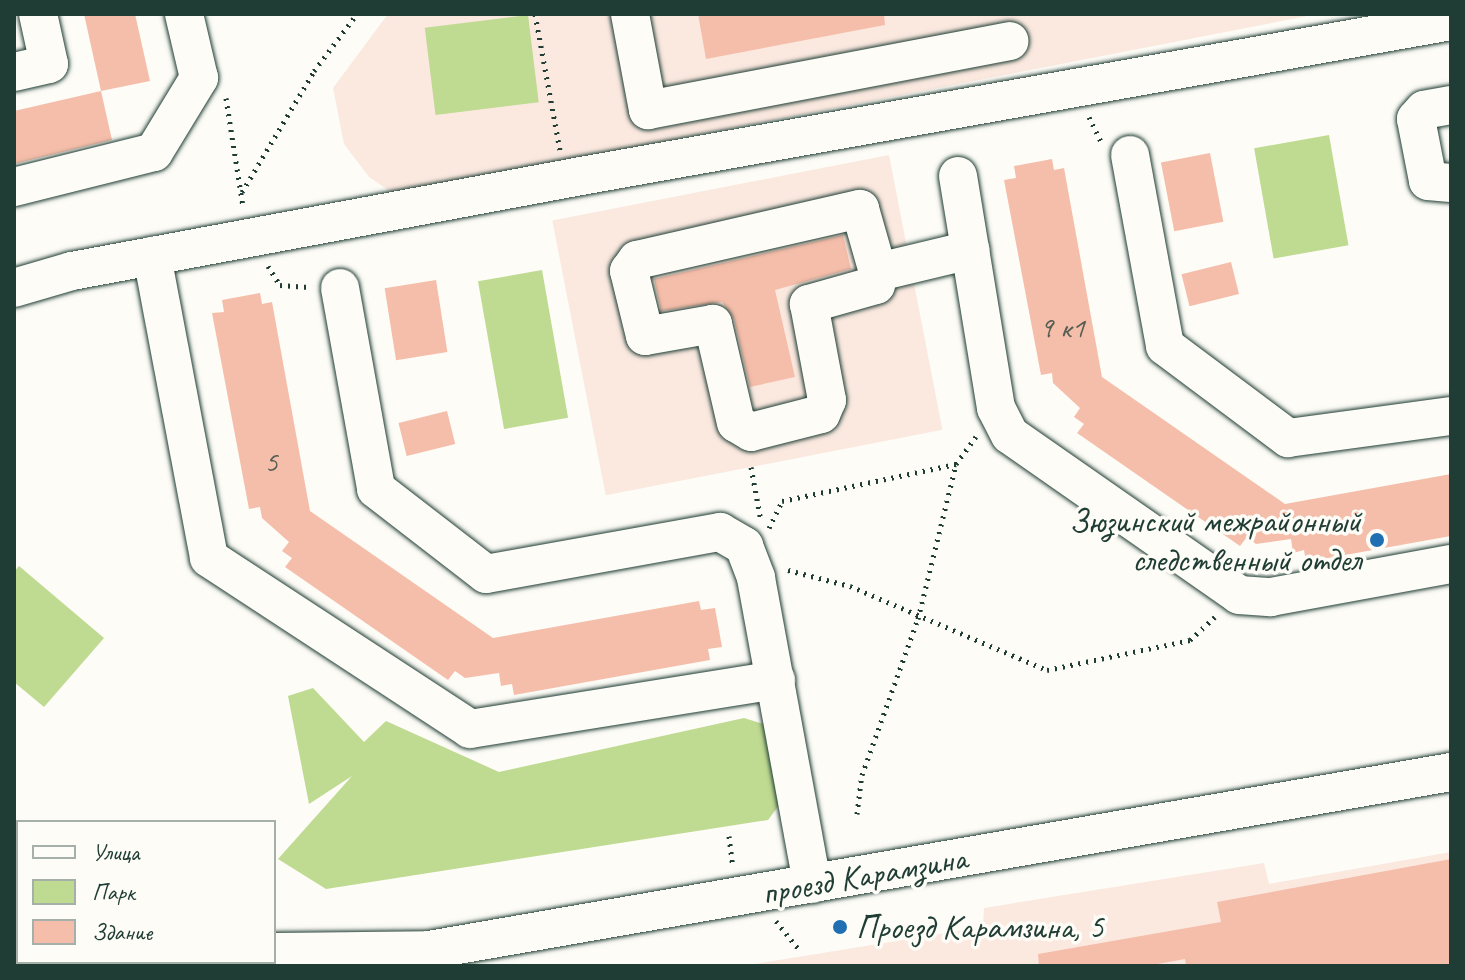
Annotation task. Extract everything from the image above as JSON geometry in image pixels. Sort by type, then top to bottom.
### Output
[{"type":"street","points":[[14,72],[49,64],[38,14]]},
{"type":"street","points":[[14,187],[154,152],[199,78],[184,14]]},
{"type":"street","points":[[630,14],[648,110],[1007,28],[1020,94]]},
{"type":"street","points":[[14,288],[152,256],[1073,84],[1451,21]]},
{"type":"street","points":[[1451,105],[1424,110],[1416,119],[1428,181],[1451,183]]},
{"type":"street","points":[[1130,155],[1165,346],[1288,438],[1451,416]]},
{"type":"street","points":[[958,176],[996,408],[1010,435],[1239,595],[1271,597],[1451,564]]},
{"type":"street","points":[[860,209],[866,215],[878,272],[876,285],[809,304],[827,400],[821,414],[751,432],[736,423],[713,324],[645,336],[629,271],[637,260],[860,209]]},
{"type":"street","points":[[878,272],[970,250]]},
{"type":"street","points":[[152,256],[209,558],[470,729],[776,680]]},
{"type":"street","points":[[340,288],[376,489],[486,574],[720,532],[736,538],[752,561],[812,884]]},
{"type":"street","name":"проезд Карамзина","points":[[276,952],[429,950],[1451,772]]},
{"type":"path","points":[[241,193],[314,71],[357,14]]},
{"type":"path","points":[[535,14],[566,179]]},
{"type":"path","points":[[1073,84],[1108,157],[1130,155]]},
{"type":"path","points":[[225,89],[248,238],[280,285],[340,288]]},
{"type":"path","points":[[857,814],[862,775],[918,619],[956,464],[996,408]]},
{"type":"path","points":[[956,464],[782,501],[752,561],[850,586],[918,619],[1047,670],[1190,640],[1239,595]]},
{"type":"shaded area","points":[[388,14],[1318,14],[394,194],[369,177],[344,144],[333,88]]},
{"type":"shaded area","points":[[889,155],[942,430],[606,495],[552,220]]},
{"type":"shaded area","points":[[1451,852],[1451,966],[742,966],[983,927],[984,908],[1264,863],[1269,884]]},
{"type":"green space","points":[[528,15],[539,102],[435,115],[425,28]]},
{"type":"green space","points":[[1329,135],[1348,245],[1274,258],[1254,148]]},
{"type":"green space","points":[[542,270],[568,418],[504,429],[478,281]]},
{"type":"green space","points":[[19,566],[104,638],[44,707],[14,682],[14,572]]},
{"type":"green space","points":[[313,688],[364,742],[386,721],[499,772],[744,718],[770,726],[783,800],[768,820],[326,889],[278,859],[352,776],[309,804],[288,696]]},
{"type":"building","points":[[84,14],[135,14],[150,81],[101,91]]},
{"type":"building","points":[[698,14],[884,14],[885,25],[706,59]]},
{"type":"building","points":[[101,91],[112,140],[14,164],[14,111]]},
{"type":"building","points":[[1210,153],[1223,222],[1174,231],[1161,163]]},
{"type":"building","points":[[1052,159],[1054,170],[1064,168],[1102,377],[1285,504],[1451,474],[1451,536],[1306,562],[1304,550],[1293,553],[1291,539],[1256,544],[1247,537],[1240,546],[1077,433],[1084,424],[1074,417],[1080,408],[1053,383],[1052,373],[1041,375],[1004,180],[1016,178],[1014,166]]},
{"type":"building","points":[[843,235],[851,269],[775,290],[795,377],[750,387],[734,319],[722,302],[661,311],[654,279]]},
{"type":"building","points":[[1231,262],[1239,294],[1189,306],[1182,274]]},
{"type":"building","points":[[436,280],[447,352],[396,360],[385,288]]},
{"type":"building","points":[[260,293],[262,304],[272,302],[310,511],[493,638],[699,601],[701,610],[715,608],[722,647],[708,649],[710,660],[514,695],[512,684],[501,686],[499,673],[465,678],[455,671],[448,680],[285,567],[292,558],[282,551],[289,542],[262,518],[260,507],[249,509],[212,313],[224,312],[222,300]]},
{"type":"building","points":[[447,411],[455,444],[407,456],[398,423]]},
{"type":"building","points":[[1451,859],[1451,966],[1186,966],[1185,959],[1147,966],[1039,966],[1038,954],[1221,922],[1217,902]]},
{"type":"place","name":"Зюзинский межрайонный следственный отдел","points":[[1377,540]]},
{"type":"place","name":"Проезд Карамзина, 5","points":[[840,927]]}]
